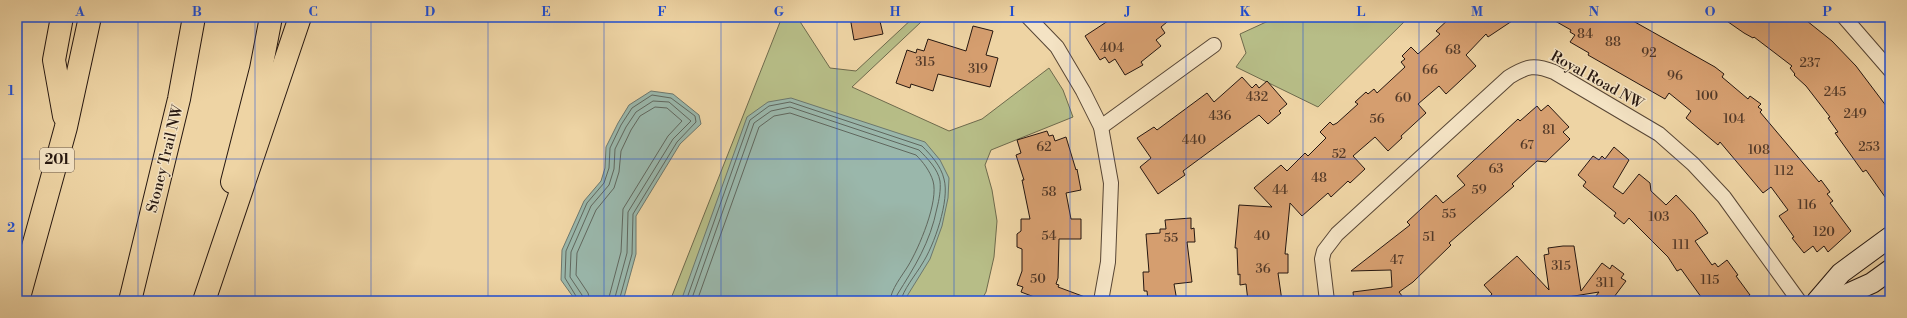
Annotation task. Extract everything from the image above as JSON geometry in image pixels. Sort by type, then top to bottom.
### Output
[{"type":"highway","points":[[62,17],[54,60],[66,127]]},
{"type":"highway","name":"201","points":[[18,301],[66,127],[90,17]]},
{"type":"highway","name":"Stoney Trail NW","points":[[130,301],[179,99],[194,17]]},
{"type":"highway","points":[[201,301],[261,69],[271,17]]},
{"type":"highway","points":[[204,301],[300,17]]},
{"type":"street","points":[[1028,17],[1056,47],[1083,91],[1101,127],[1111,190],[1108,262],[1101,301]]},
{"type":"street","points":[[1844,17],[1890,70]]},
{"type":"street","points":[[1101,127],[1214,45]]},
{"type":"street","name":"Royal Road NW","points":[[1327,301],[1323,255],[1328,243],[1509,77],[1524,68],[1540,66],[1554,72],[1659,134],[1694,164],[1724,197],[1799,301]]},
{"type":"street","points":[[1817,301],[1841,273],[1890,237]]},
{"type":"street","points":[[1832,301],[1872,283],[1890,270]]},
{"type":"green space","points":[[782,17],[797,17],[830,68],[856,71],[914,17],[916,17],[921,22],[852,87],[949,131],[982,119],[1049,68],[1063,90],[1073,117],[991,150],[985,165],[992,190],[997,221],[994,257],[986,292],[981,301],[670,301]]},
{"type":"green space","points":[[1277,17],[1409,17],[1318,107],[1236,67],[1246,53],[1240,34]]},
{"type":"water","points":[[651,91],[673,94],[699,115],[701,124],[680,144],[636,216],[636,254],[623,301],[576,301],[561,280],[562,250],[584,201],[601,181],[605,168],[606,147],[618,123],[629,105]]},
{"type":"water","points":[[791,98],[925,142],[940,160],[949,178],[948,198],[942,226],[930,259],[904,301],[681,301],[747,117],[768,102]]},
{"type":"building","points":[[850,17],[879,17],[883,34],[854,40]]},
{"type":"building","points":[[1114,17],[1173,17],[1161,27],[1165,33],[1156,40],[1161,46],[1141,62],[1143,65],[1125,75],[1115,59],[1109,63],[1105,57],[1100,60],[1085,36]]},
{"type":"building","points":[[1451,17],[1518,17],[1488,37],[1486,34],[1466,55],[1476,66],[1446,94],[1439,86],[1418,104],[1426,113],[1401,136],[1402,138],[1388,151],[1375,137],[1353,156],[1365,169],[1350,183],[1348,181],[1331,197],[1328,193],[1302,216],[1290,203],[1285,254],[1288,254],[1288,273],[1278,273],[1282,301],[1248,301],[1246,284],[1240,285],[1237,248],[1235,248],[1239,205],[1272,207],[1254,188],[1281,165],[1287,171],[1305,153],[1308,156],[1326,138],[1320,132],[1330,122],[1333,125],[1337,123],[1358,104],[1355,102],[1366,92],[1368,94],[1374,89],[1377,93],[1405,67],[1401,62],[1405,59],[1402,56],[1411,47],[1418,54],[1440,34],[1436,31]]},
{"type":"building","points":[[1548,17],[1626,17],[1715,67],[1724,74],[1722,77],[1748,99],[1750,96],[1761,104],[1758,107],[1762,110],[1760,112],[1819,182],[1821,180],[1830,192],[1827,194],[1833,201],[1830,203],[1851,231],[1828,252],[1824,246],[1817,252],[1813,246],[1804,253],[1792,238],[1794,237],[1779,216],[1788,210],[1771,187],[1763,193],[1720,142],[1718,145],[1686,118],[1691,111],[1669,93],[1665,99],[1588,55],[1589,53],[1570,42],[1575,35],[1570,32],[1571,30]]},
{"type":"building","points":[[1721,17],[1802,17],[1832,41],[1856,66],[1890,111],[1890,204],[1866,170],[1863,172],[1835,133],[1838,132],[1828,118],[1830,117],[1806,86],[1794,75],[1795,74],[1790,68],[1792,66],[1754,37],[1753,38],[1744,33]]},
{"type":"building","points":[[973,26],[993,31],[986,55],[998,58],[990,87],[938,74],[933,91],[911,84],[910,88],[896,83],[907,50],[916,53],[917,49],[924,51],[928,39],[966,51]]},
{"type":"building","points":[[1242,77],[1252,88],[1256,84],[1259,88],[1267,81],[1287,104],[1279,111],[1281,113],[1268,124],[1259,115],[1183,171],[1185,175],[1158,194],[1140,167],[1151,158],[1137,138],[1154,127],[1157,130],[1207,93],[1214,102]]},
{"type":"building","points":[[1548,105],[1569,127],[1563,132],[1570,139],[1546,162],[1537,161],[1512,184],[1514,186],[1449,243],[1451,245],[1413,282],[1399,292],[1406,301],[1354,301],[1353,292],[1392,287],[1391,270],[1351,271],[1410,225],[1407,222],[1436,195],[1443,203],[1465,185],[1457,176],[1518,119],[1520,121],[1537,106],[1541,111]]},
{"type":"building","points":[[1047,131],[1049,136],[1053,135],[1055,141],[1066,137],[1076,170],[1077,169],[1081,190],[1066,193],[1071,219],[1081,219],[1081,239],[1059,239],[1058,278],[1056,284],[1059,285],[1058,287],[1093,300],[1092,301],[1045,301],[1021,292],[1023,287],[1017,285],[1022,271],[1022,249],[1017,247],[1017,234],[1021,231],[1021,219],[1030,219],[1022,180],[1024,180],[1016,155],[1021,153],[1017,140]]},
{"type":"building","points":[[1614,147],[1629,160],[1613,187],[1623,194],[1639,174],[1650,183],[1651,191],[1666,205],[1676,195],[1694,214],[1708,233],[1695,241],[1712,265],[1715,263],[1718,267],[1727,260],[1738,275],[1736,276],[1750,295],[1742,301],[1704,301],[1681,269],[1677,271],[1668,257],[1629,218],[1624,224],[1614,216],[1616,213],[1583,186],[1586,182],[1578,175],[1593,156],[1599,160],[1602,156],[1605,159]]},
{"type":"building","points":[[1191,218],[1191,229],[1194,228],[1195,242],[1187,242],[1192,282],[1174,284],[1177,301],[1148,301],[1147,291],[1144,291],[1143,272],[1149,272],[1146,234],[1160,233],[1160,229],[1166,229],[1165,220]]},
{"type":"building","points":[[1574,246],[1581,291],[1602,263],[1610,269],[1612,265],[1624,274],[1621,278],[1626,281],[1611,301],[1592,301],[1599,292],[1543,301],[1486,301],[1492,294],[1484,285],[1517,256],[1549,290],[1544,255],[1549,254],[1548,248]]}]
